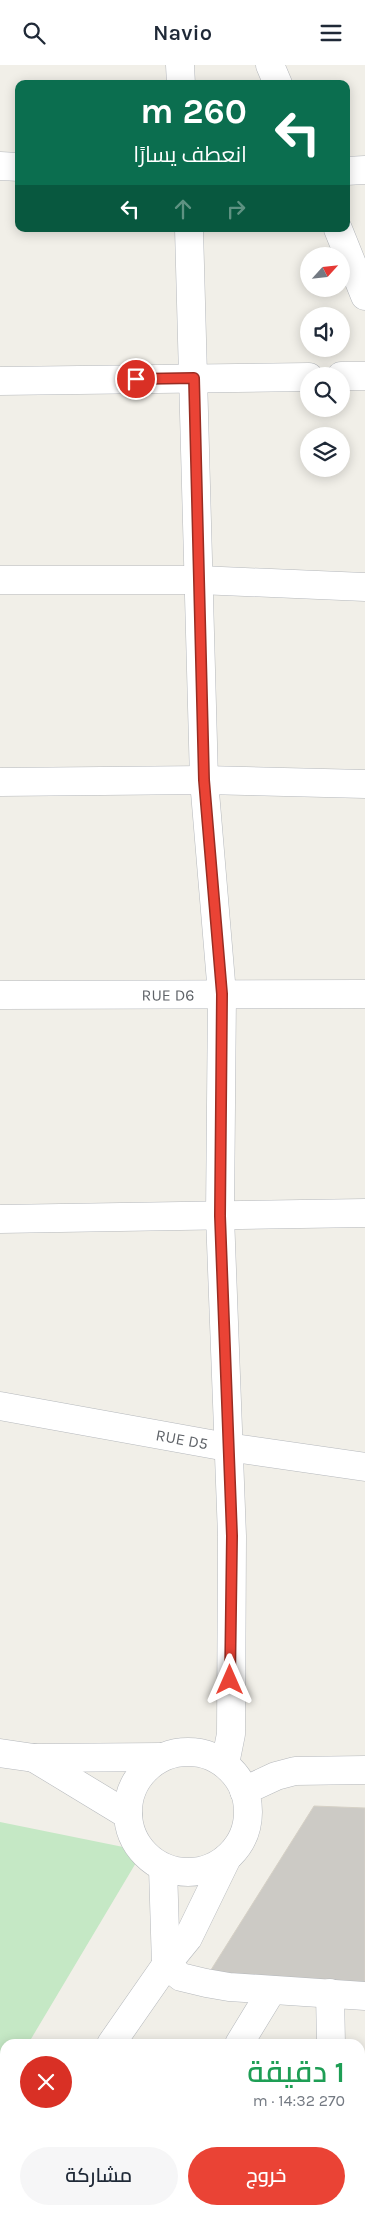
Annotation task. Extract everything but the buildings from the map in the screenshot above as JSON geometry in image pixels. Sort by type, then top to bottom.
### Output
[{"type":"street","points":[[180,65],[181,80]]},
{"type":"street","points":[[270,65],[276,80]]},
{"type":"street","points":[[0,166],[15,167]]},
{"type":"street","points":[[350,171],[365,170]]},
{"type":"street","points":[[189,232],[204,780],[222,994],[220,1216],[227,1447],[232,1536],[231,1733],[225,1764]]},
{"type":"street","points":[[339,232],[365,295]]},
{"type":"street","points":[[350,376],[365,376]]},
{"type":"street","points":[[0,381],[300,377]]},
{"type":"street","points":[[0,580],[199,580],[365,587]]},
{"type":"street","points":[[0,782],[204,780],[365,784]]},
{"type":"street","name":"RUE D6","points":[[0,995],[365,994]]},
{"type":"street","points":[[0,1219],[365,1213]]},
{"type":"street","name":"RUE D5","points":[[0,1406],[227,1447],[365,1467]]},
{"type":"street","points":[[0,1753],[34,1759],[162,1757],[178,1752],[194,1752],[210,1756],[225,1764],[236,1777],[244,1791],[248,1805],[248,1820],[238,1847],[215,1867],[201,1872],[164,1868],[144,1855],[131,1835],[128,1799],[132,1788],[143,1771],[162,1757]]},
{"type":"street","points":[[34,1759],[128,1815]]},
{"type":"street","points":[[244,1791],[276,1776],[295,1771],[365,1770]]},
{"type":"street","points":[[114,2039],[166,1965],[188,1938],[227,1858]]},
{"type":"street","points":[[164,1868],[166,1965]]},
{"type":"street","points":[[166,1965],[181,1977],[206,1983],[365,1995]]},
{"type":"street","points":[[242,2039],[272,1989]]},
{"type":"street","points":[[330,1993],[331,2039]]},
{"type":"green space","points":[[0,1822],[143,1851],[31,2039],[0,2039]]},
{"type":"route","points":[[136,379],[194,378],[204,780],[222,994],[220,1216],[227,1447],[232,1536],[230,1680]]}]
